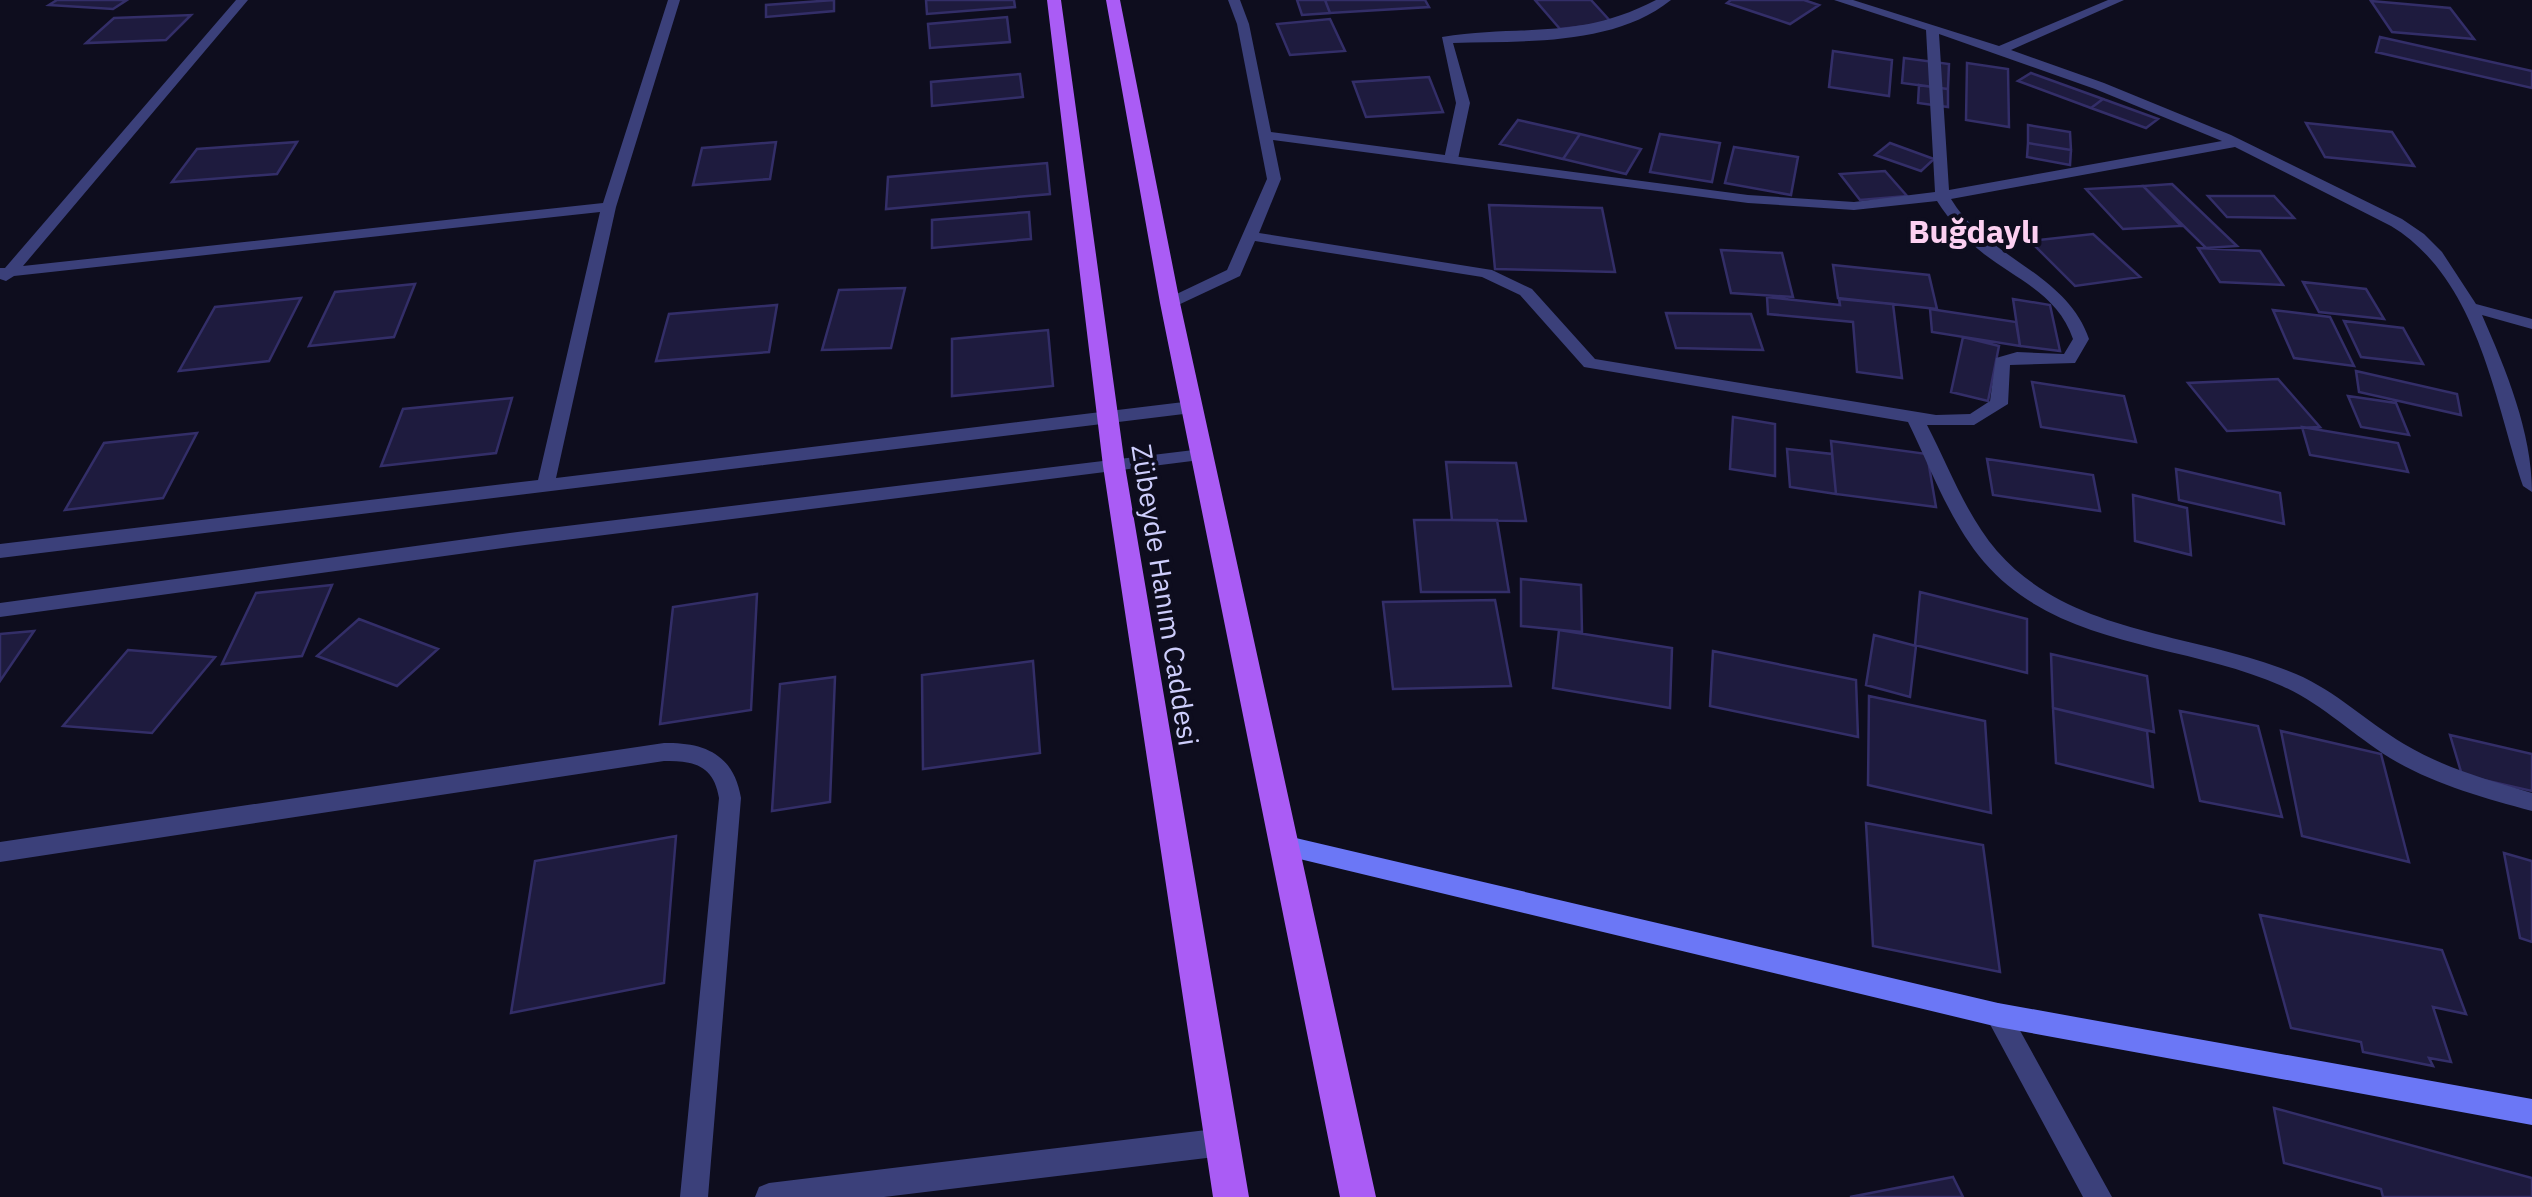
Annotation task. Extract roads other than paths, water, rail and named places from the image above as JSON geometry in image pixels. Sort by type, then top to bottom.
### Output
[{"type":"main road","name":"Zübeyde Hanım Caddesi","points":[[1054,0],[1106,417],[1231,1197]]},
{"type":"main road","points":[[1112,0],[1170,302],[1358,1197]]},
{"type":"street","points":[[3,276],[242,0]]},
{"type":"street","points":[[546,483],[609,207],[674,0]]},
{"type":"street","points":[[1170,302],[1234,273],[1274,179],[1243,24],[1234,0]]},
{"type":"street","points":[[1451,159],[1463,102],[1446,40],[1587,31],[1634,19],[1665,0]]},
{"type":"street","points":[[1840,0],[2002,49],[2237,143],[2415,234],[2435,252],[2480,328],[2532,486]]},
{"type":"street","points":[[2002,49],[2118,0]]},
{"type":"street","points":[[1251,236],[1486,273],[1526,292],[1590,363],[1914,418],[1956,422],[1989,412],[1998,404],[2002,362],[2018,357],[2069,359],[2081,339],[2074,322],[2051,293],[1984,247],[1951,212],[1942,196],[1932,27]]},
{"type":"street","points":[[1266,135],[1804,205],[1892,204],[2237,143]]},
{"type":"street","points":[[3,276],[609,207]]},
{"type":"street","points":[[2469,307],[2532,324]]},
{"type":"street","points":[[0,551],[1192,408]]},
{"type":"street","points":[[1914,418],[1992,560],[2048,603],[2085,620],[2258,667],[2319,695],[2385,743],[2438,771],[2532,802]]},
{"type":"street","points":[[0,610],[525,538],[1202,455]]},
{"type":"street","points":[[0,852],[664,752],[690,751],[711,758],[723,769],[730,798],[694,1197]]},
{"type":"street","points":[[1284,846],[1998,1014],[2532,1112]]},
{"type":"street","points":[[1998,1014],[2098,1197]]},
{"type":"street","points":[[769,1197],[1224,1142]]},
{"type":"district","name":"Buğdaylı","points":[[1974,232]]}]
